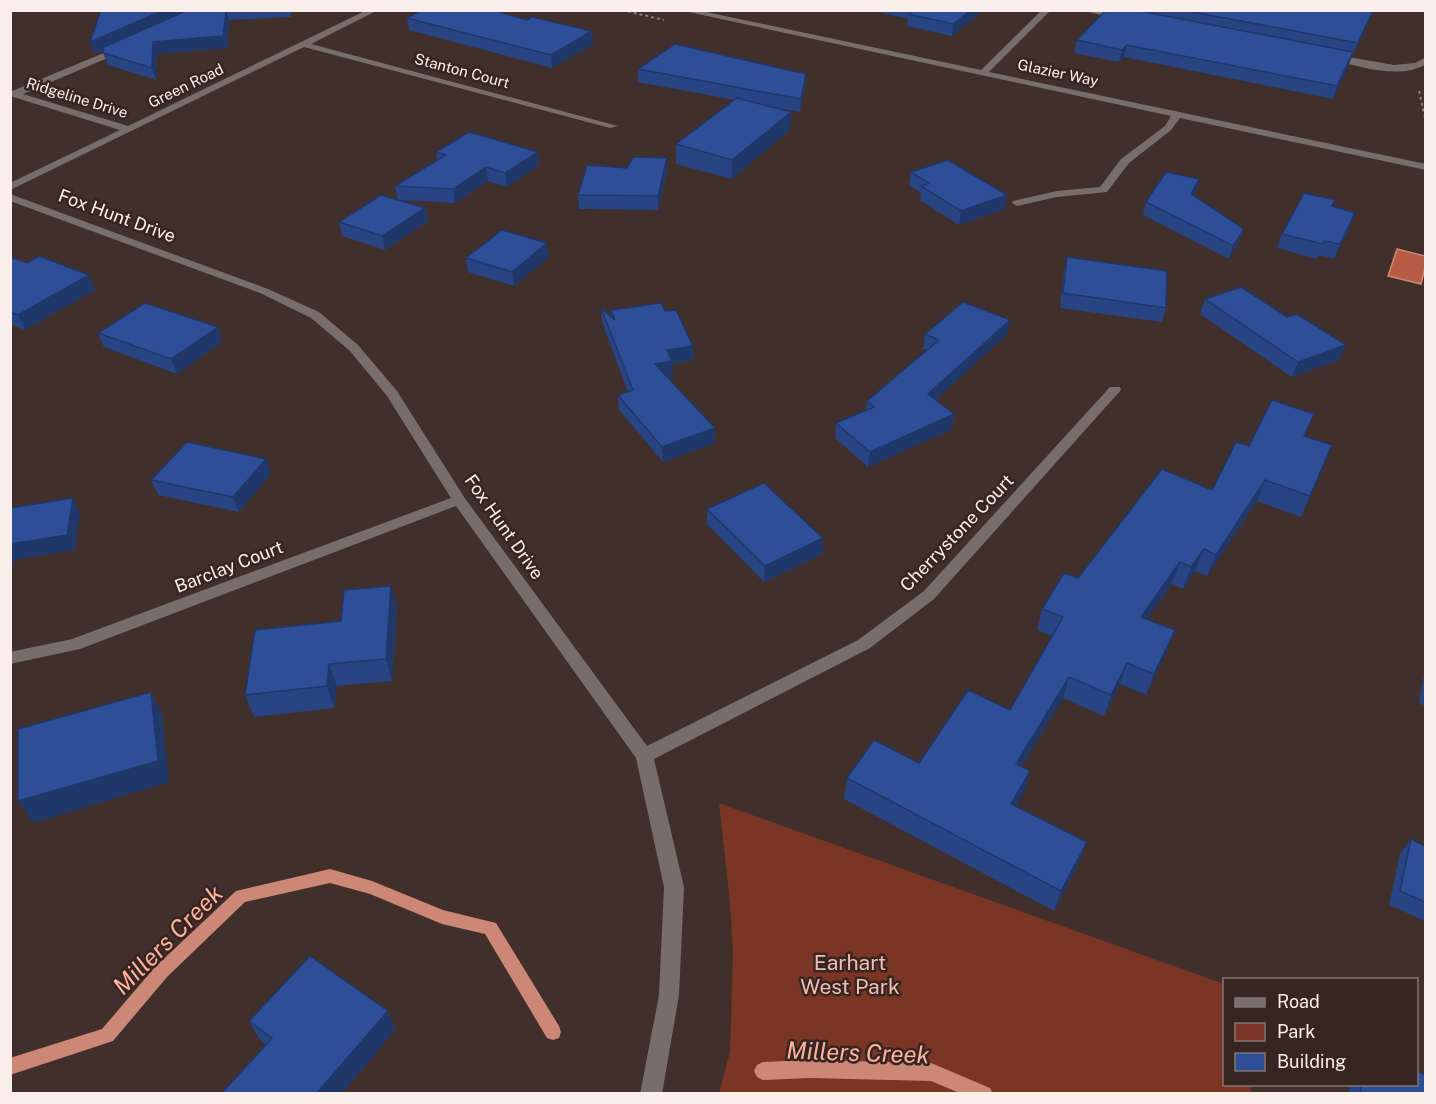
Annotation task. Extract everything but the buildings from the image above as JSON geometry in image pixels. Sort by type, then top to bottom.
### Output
[{"type":"street","name":"Green Road","points":[[10,187],[374,10]]},
{"type":"street","name":"Glazier Way","points":[[683,10],[1425,167]]},
{"type":"street","points":[[984,72],[1047,10]]},
{"type":"street","points":[[1084,10],[1129,19]]},
{"type":"street","name":"Ridgeline Drive","points":[[13,94],[134,43]]},
{"type":"street","name":"Stanton Court","points":[[305,45],[612,126]]},
{"type":"street","points":[[1322,55],[1390,68],[1412,68],[1425,60]]},
{"type":"street","name":"Ridgeline Drive","points":[[13,94],[130,130]]},
{"type":"street","points":[[1017,204],[1057,194],[1102,190],[1125,161],[1168,128],[1178,114]]},
{"type":"street","name":"Fox Hunt Drive","points":[[10,197],[264,291],[315,315],[354,348],[392,394],[459,500],[644,756],[674,887],[669,995],[651,1094]]},
{"type":"street","name":"Cherrystone Court","points":[[644,756],[864,644],[929,595],[992,528],[1114,390]]},
{"type":"street","name":"Barclay Court","points":[[10,658],[74,645],[459,500]]},
{"type":"path","points":[[1419,91],[1425,122]]},
{"type":"green space","name":"Earhart West Park","points":[[719,803],[1223,984],[1223,1086],[1252,1086],[1250,1093],[719,1093],[730,1052],[733,953]]},
{"type":"shaded area","points":[[1397,249],[1425,256],[1421,284],[1388,276]]},
{"type":"waterway","name":"Millers Creek","points":[[10,1067],[107,1035],[161,972],[241,896],[330,876],[372,888],[442,917],[490,928],[553,1032]]},
{"type":"waterway","name":"Millers Creek","points":[[763,1071],[810,1069],[931,1072],[984,1094]]}]
